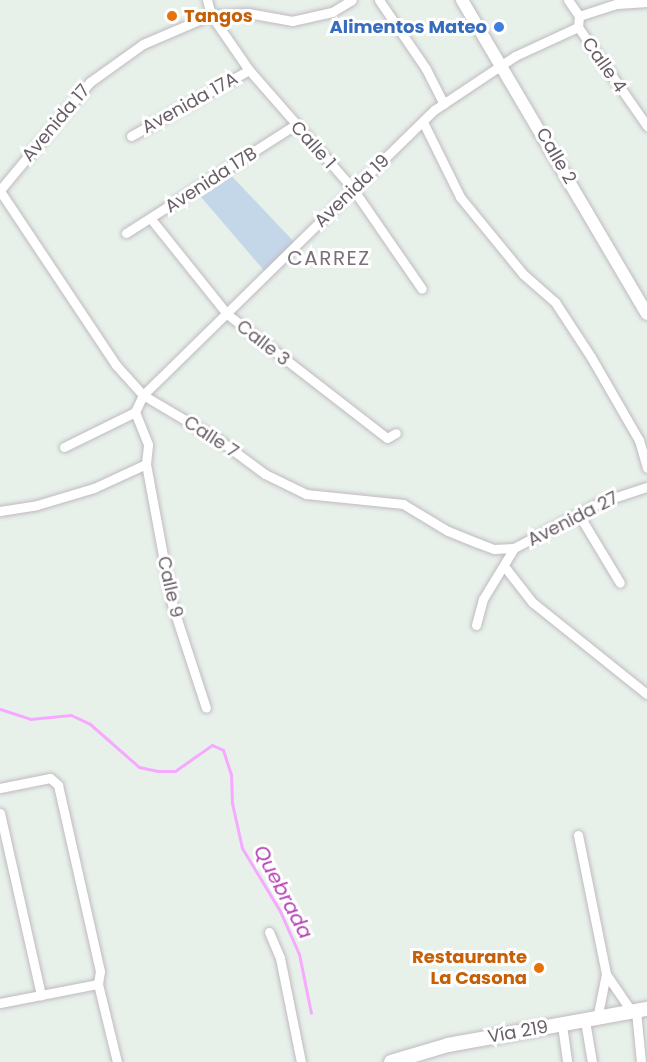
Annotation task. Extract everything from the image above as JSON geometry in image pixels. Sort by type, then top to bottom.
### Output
[{"type":"main road","name":"Vía 219","points":[[391,1062],[448,1045],[638,1011]]},
{"type":"street","name":"Calle 1","points":[[207,0],[212,15],[249,70],[294,125],[353,189],[422,289]]},
{"type":"street","name":"Avenida 17","points":[[0,190],[90,82],[143,44],[212,15],[248,13],[292,21],[332,12],[352,0]]},
{"type":"street","points":[[379,0],[426,69],[444,104]]},
{"type":"street","name":"Calle 2","points":[[462,0],[504,65],[643,300],[647,314]]},
{"type":"street","name":"Calle 4","points":[[568,0],[579,16],[578,27],[615,86],[645,115],[647,126]]},
{"type":"street","points":[[579,16],[617,4],[647,2]]},
{"type":"street","name":"Avenida 19","points":[[135,412],[143,395],[423,122],[444,104],[504,65],[578,27]]},
{"type":"street","name":"Avenida 17A","points":[[131,136],[249,70]]},
{"type":"street","points":[[423,122],[460,197],[524,274],[555,302],[591,357],[639,440],[647,468]]},
{"type":"street","name":"Avenida 17B","points":[[126,233],[152,219],[294,125]]},
{"type":"street","name":"Calle 7","points":[[0,190],[20,216],[116,365],[143,395],[219,440],[265,474],[306,494],[403,504],[448,531],[478,543],[494,549],[514,548]]},
{"type":"street","name":"Calle 3","points":[[152,219],[227,314],[387,438],[396,433]]},
{"type":"street","points":[[64,447],[135,412]]},
{"type":"street","name":"Calle 9","points":[[135,412],[148,445],[146,464],[172,604],[206,708]]},
{"type":"street","points":[[0,511],[37,505],[94,488],[146,464]]},
{"type":"street","name":"Avenida 27","points":[[476,625],[483,599],[514,548],[611,497],[647,487]]},
{"type":"street","points":[[579,515],[620,583]]},
{"type":"street","points":[[504,566],[532,602],[647,694]]},
{"type":"street","points":[[0,788],[50,778],[58,784],[100,971],[98,984],[115,1062]]},
{"type":"street","points":[[0,813],[41,995]]},
{"type":"street","points":[[578,835],[606,974],[591,1020],[592,1062]]},
{"type":"street","points":[[269,932],[280,958],[302,1062]]},
{"type":"street","points":[[606,974],[638,1011],[641,1062]]},
{"type":"street","points":[[0,1003],[98,984]]},
{"type":"street","points":[[562,1025],[567,1062]]},
{"type":"shaded area","points":[[226,170],[297,245],[267,274],[195,190]]},
{"type":"waterway","name":"Quebrada","points":[[0,709],[30,719],[71,715],[90,724],[139,767],[158,771],[175,771],[212,745],[223,750],[231,774],[232,803],[242,848],[280,911],[299,954],[311,1013]]},
{"type":"place","name":"Tangos","points":[[172,16]]},
{"type":"place","name":"Alimentos Mateo","points":[[499,27]]},
{"type":"place","name":"Restaurante La Casona","points":[[539,968]]},
{"type":"district","name":"CARREZ","points":[[329,258]]}]
